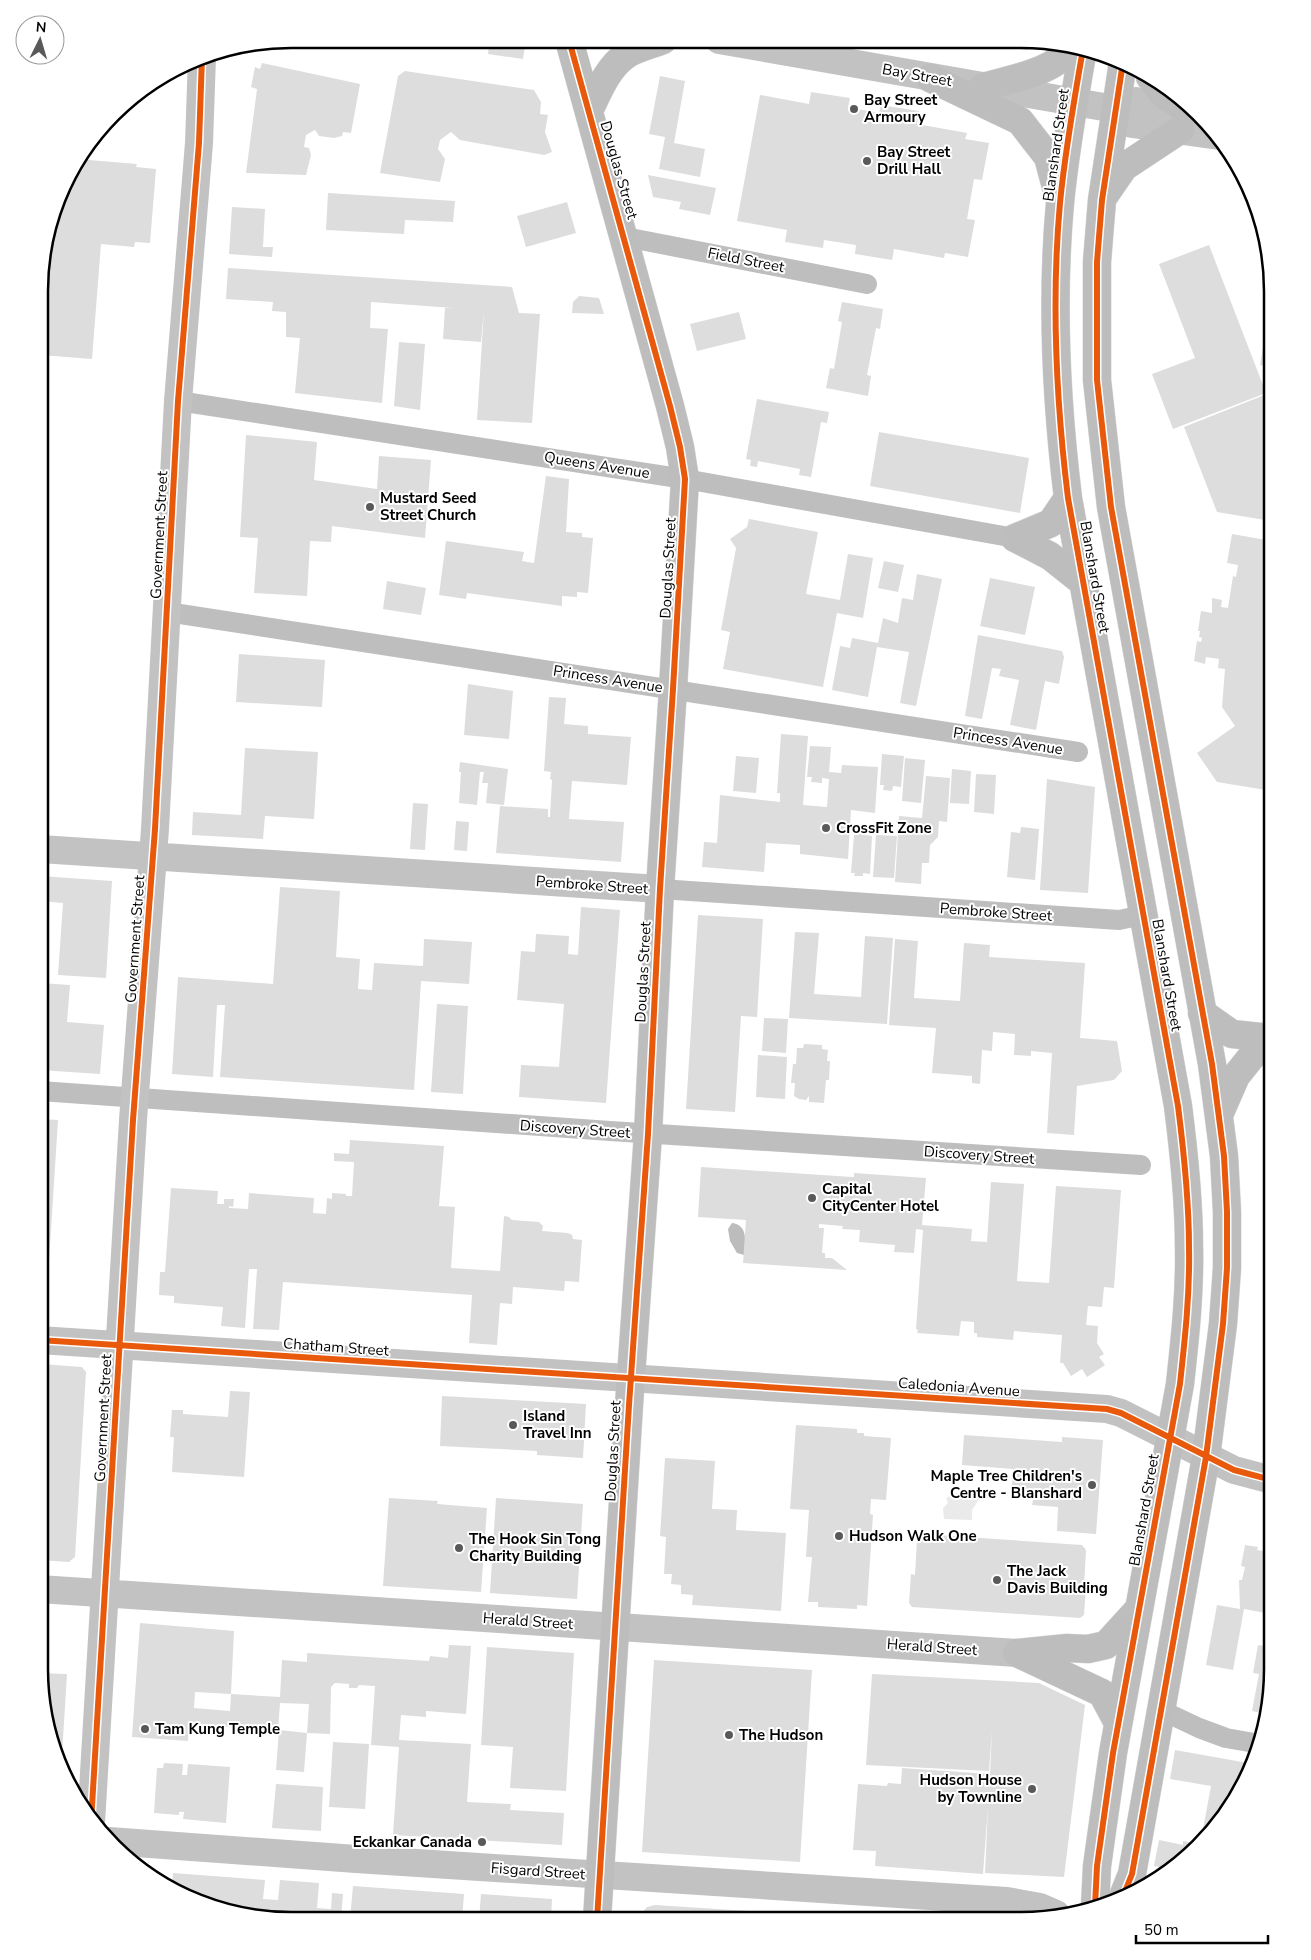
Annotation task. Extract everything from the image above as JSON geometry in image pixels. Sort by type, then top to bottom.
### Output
[{"type":"main road","name":"Douglas Street","points":[[571,48],[625,237],[680,447],[685,479],[660,889],[648,1134],[598,1912]]},
{"type":"main road","points":[[589,111],[606,76],[626,55],[643,48]]},
{"type":"main road","points":[[983,87],[1041,70],[1066,55],[1068,52]]},
{"type":"main road","name":"Blanshard Street","points":[[1082,56],[1060,202],[1056,280],[1056,377],[1060,437],[1068,498],[1178,1106],[1188,1198],[1189,1246],[1186,1332],[1180,1384],[1118,1722],[1097,1866],[1095,1901]]},
{"type":"main road","name":"Blanshard Street","points":[[1122,70],[1102,200],[1097,262],[1097,380],[1111,507],[1219,1115],[1224,1166],[1227,1268],[1223,1324],[1206,1457],[1132,1874],[1127,1888]]},
{"type":"main road","points":[[930,78],[1020,122],[1048,157],[1060,202]]},
{"type":"main road","points":[[1102,200],[1124,166],[1188,118],[1164,95]]},
{"type":"main road","points":[[1014,538],[1051,523],[1068,498]]},
{"type":"main road","points":[[1014,538],[1050,556],[1084,583]]},
{"type":"main road","points":[[1143,915],[1161,900],[1177,872]]},
{"type":"main road","points":[[1202,1013],[1232,1034],[1264,1039]]},
{"type":"main road","points":[[1219,1115],[1236,1076],[1252,1056],[1264,1046]]},
{"type":"main road","points":[[1017,1653],[1106,1645],[1138,1610]]},
{"type":"main road","points":[[1017,1653],[1102,1693],[1118,1722]]},
{"type":"street","name":"Bay Street","points":[[805,48],[826,50],[930,78],[1115,110]]},
{"type":"street","name":"Government Street","points":[[92,1809],[135,1098],[153,856],[178,401],[198,152],[202,65]]},
{"type":"street","points":[[1115,110],[1136,101],[1188,118]]},
{"type":"street","name":"Field Street","points":[[625,237],[867,284]]},
{"type":"street","name":"Queens Avenue","points":[[178,401],[685,479],[1014,538]]},
{"type":"street","name":"Princess Avenue","points":[[167,612],[1078,752]]},
{"type":"street","name":"Pembroke Street","points":[[48,849],[1120,920],[1143,915]]},
{"type":"street","name":"Discovery Street","points":[[48,1092],[648,1134],[1140,1165]]},
{"type":"street","name":"Chatham Street","points":[[48,1341],[631,1378]]},
{"type":"street","name":"Caledonia Avenue","points":[[631,1378],[1107,1409],[1121,1413],[1234,1470],[1264,1478]]},
{"type":"street","name":"Herald Street","points":[[48,1590],[1017,1653]]},
{"type":"street","points":[[1161,1710],[1226,1738],[1252,1743]]},
{"type":"street","name":"Fisgard Street","points":[[120,1842],[600,1876],[1006,1901],[1040,1907],[1048,1910]]},
{"type":"shaded area","points":[[732,1223],[737,1224],[744,1231],[744,1255],[737,1253],[730,1241],[728,1229]]},
{"type":"shaded area","points":[[975,1492],[982,1495],[972,1510],[972,1520],[944,1519],[943,1508],[948,1503],[946,1498],[957,1493],[967,1495]]},
{"type":"building","points":[[489,48],[525,48],[523,59],[488,54]]},
{"type":"building","points":[[1012,48],[1028,48],[1028,50]]},
{"type":"building","points":[[262,63],[360,84],[351,133],[343,132],[342,136],[334,138],[319,136],[315,130],[306,135],[304,147],[309,148],[311,155],[306,175],[246,173],[257,89],[251,87],[255,67],[260,69]]},
{"type":"building","points":[[405,71],[534,90],[541,102],[540,114],[548,115],[545,132],[552,152],[544,155],[460,140],[451,132],[440,140],[438,149],[445,159],[440,182],[380,173],[398,76]]},
{"type":"building","points":[[660,76],[685,81],[674,143],[705,149],[700,177],[659,169],[665,137],[649,134]]},
{"type":"building","name":"Bay Street Drill Hall","points":[[811,92],[850,98],[848,107],[879,113],[881,105],[919,111],[917,124],[967,133],[965,139],[989,143],[982,180],[974,179],[967,219],[975,220],[968,257],[945,253],[944,258],[894,249],[892,260],[855,254],[856,245],[824,240],[823,248],[785,242],[787,230],[737,221],[760,95],[809,104]]},
{"type":"building","points":[[86,160],[137,164],[136,167],[156,169],[150,243],[135,242],[134,247],[101,244],[92,359],[48,356],[48,275],[52,243],[60,213]]},
{"type":"building","points":[[648,175],[716,188],[710,215],[679,209],[681,202],[653,197]]},
{"type":"building","points":[[328,193],[455,201],[453,222],[405,220],[404,234],[326,230]]},
{"type":"building","points":[[567,202],[576,233],[526,247],[517,216]]},
{"type":"building","points":[[232,207],[265,209],[263,247],[273,247],[272,257],[229,254]]},
{"type":"building","points":[[1209,245],[1264,388],[1264,394],[1173,429],[1152,374],[1195,358],[1159,264]]},
{"type":"building","points":[[228,268],[512,287],[519,313],[540,314],[532,423],[477,420],[484,310],[481,342],[443,339],[445,308],[453,308],[371,302],[370,328],[388,329],[382,403],[295,393],[300,338],[286,337],[286,312],[272,311],[273,302],[226,299]]},
{"type":"building","points":[[579,296],[599,298],[604,314],[572,313],[573,302]]},
{"type":"building","points":[[842,302],[883,309],[880,329],[876,328],[867,375],[871,376],[868,396],[826,388],[830,368],[834,369],[842,322],[838,321]]},
{"type":"building","points":[[739,312],[746,339],[697,351],[690,324]]},
{"type":"building","points":[[1264,341],[1264,366],[1260,365]]},
{"type":"building","points":[[399,342],[425,344],[420,410],[394,406]]},
{"type":"building","points":[[1264,395],[1264,520],[1217,512],[1184,427]]},
{"type":"building","points":[[757,399],[829,412],[827,423],[821,422],[811,477],[799,475],[800,469],[758,461],[757,467],[750,466],[751,460],[746,459]]},
{"type":"building","points":[[879,432],[1029,458],[1020,513],[870,486]]},
{"type":"building","points":[[246,435],[317,442],[314,480],[377,489],[379,456],[431,460],[425,538],[332,526],[331,542],[310,541],[307,596],[254,593],[258,538],[240,537]]},
{"type":"building","points":[[546,476],[569,479],[566,532],[582,533],[582,537],[593,538],[588,593],[577,592],[577,597],[562,596],[562,606],[467,593],[466,599],[439,595],[446,541],[524,552],[522,561],[534,563]]},
{"type":"building","points":[[749,519],[818,532],[806,594],[840,600],[848,554],[873,558],[863,618],[837,613],[823,687],[723,669],[730,632],[721,630],[736,548],[730,539],[747,527]]},
{"type":"building","points":[[1232,534],[1264,540],[1264,790],[1217,782],[1197,753],[1235,726],[1222,707],[1225,669],[1218,668],[1219,659],[1206,657],[1205,664],[1194,661],[1197,641],[1201,642],[1202,638],[1199,637],[1200,631],[1198,631],[1201,611],[1212,613],[1212,598],[1222,600],[1221,607],[1228,608],[1233,576],[1236,577],[1238,565],[1227,563]]},
{"type":"building","points":[[884,561],[904,565],[898,592],[878,588]]},
{"type":"building","points":[[917,574],[942,579],[916,706],[900,703],[909,652],[877,647],[868,697],[832,690],[840,646],[850,648],[852,638],[878,643],[883,618],[898,623],[902,598],[913,600]]},
{"type":"building","points":[[990,578],[1035,587],[1025,635],[980,626]]},
{"type":"building","points":[[387,581],[426,588],[421,615],[383,609]]},
{"type":"building","points":[[978,635],[1062,651],[1064,657],[1059,684],[1045,681],[1036,730],[1010,725],[1019,680],[999,676],[1001,669],[992,668],[982,719],[965,716]]},
{"type":"building","points":[[239,654],[325,660],[322,707],[236,702]]},
{"type":"building","points":[[468,684],[513,691],[509,739],[464,735]]},
{"type":"building","points":[[549,697],[566,698],[564,724],[588,726],[588,734],[631,737],[627,785],[572,781],[569,819],[624,822],[621,862],[496,853],[500,806],[548,809],[548,817],[550,817],[551,772],[544,771]]},
{"type":"building","points":[[781,734],[808,736],[803,805],[827,807],[829,779],[822,778],[822,783],[811,782],[812,777],[807,777],[810,746],[831,747],[829,772],[841,773],[842,765],[878,767],[875,813],[851,810],[848,859],[800,854],[800,845],[766,843],[764,872],[702,867],[704,842],[717,843],[720,795],[780,802],[780,793],[777,793]]},
{"type":"building","points":[[245,748],[318,752],[314,819],[265,816],[263,839],[192,835],[193,812],[241,815]]},
{"type":"building","points":[[882,754],[904,756],[901,787],[893,786],[892,791],[883,790],[884,785],[880,785]]},
{"type":"building","points":[[736,756],[759,758],[756,793],[733,791]]},
{"type":"building","points":[[905,758],[925,760],[921,803],[902,801]]},
{"type":"building","points":[[460,762],[508,769],[504,805],[486,803],[488,783],[482,783],[484,772],[480,772],[477,805],[459,803]]},
{"type":"building","points":[[952,769],[971,771],[969,804],[950,803]]},
{"type":"building","points":[[976,774],[996,775],[994,814],[974,812]]},
{"type":"building","points":[[926,776],[950,778],[947,822],[939,821],[938,837],[930,845],[929,863],[922,863],[921,884],[895,882],[899,816],[922,818]]},
{"type":"building","points":[[1047,779],[1095,787],[1088,893],[1040,890]]},
{"type":"building","points":[[413,803],[428,804],[425,850],[410,849]]},
{"type":"building","points":[[456,821],[469,822],[467,851],[454,850]]},
{"type":"building","points":[[1021,827],[1039,829],[1035,880],[1007,877],[1011,832],[1020,833]]},
{"type":"building","points":[[859,832],[866,832],[865,835],[872,836],[870,874],[863,873],[863,876],[854,876],[855,873],[851,873],[854,835],[858,835]]},
{"type":"building","points":[[876,835],[897,836],[894,878],[873,877]]},
{"type":"building","points":[[48,877],[112,881],[106,978],[58,975],[63,903],[48,902]]},
{"type":"building","points":[[280,887],[340,891],[336,957],[360,959],[358,989],[372,990],[374,963],[423,966],[424,939],[472,942],[469,984],[421,981],[414,1090],[220,1077],[225,1005],[217,1005],[213,1077],[172,1074],[178,977],[273,984]]},
{"type":"building","points":[[581,907],[620,910],[606,1103],[519,1097],[521,1065],[559,1067],[564,1004],[517,1000],[521,951],[535,952],[536,934],[569,936],[568,954],[578,955]]},
{"type":"building","points":[[698,915],[763,919],[757,1017],[741,1016],[735,1112],[686,1109]]},
{"type":"building","points":[[795,932],[819,933],[814,994],[861,997],[865,936],[893,938],[887,1024],[789,1018]]},
{"type":"building","points":[[895,939],[918,941],[914,998],[960,1001],[964,943],[990,945],[989,957],[1085,963],[1080,1038],[1117,1041],[1122,1071],[1114,1080],[1077,1086],[1074,1135],[1047,1133],[1052,1053],[1031,1051],[1031,1056],[1014,1055],[1015,1034],[993,1032],[992,1051],[982,1050],[980,1084],[972,1083],[972,1076],[932,1073],[936,1028],[889,1025]]},
{"type":"building","points":[[48,984],[70,985],[67,1022],[104,1025],[100,1074],[48,1071]]},
{"type":"building","points":[[437,1004],[468,1006],[463,1094],[431,1092]]},
{"type":"building","points":[[764,1018],[788,1019],[786,1053],[762,1051]]},
{"type":"building","points":[[804,1044],[822,1045],[822,1049],[828,1050],[827,1061],[830,1061],[829,1080],[826,1080],[824,1103],[809,1102],[809,1096],[806,1100],[794,1096],[795,1083],[791,1083],[793,1064],[796,1064],[797,1048],[803,1048]]},
{"type":"building","points":[[758,1055],[787,1057],[785,1099],[756,1097]]},
{"type":"building","points":[[48,1119],[58,1120],[48,1277]]},
{"type":"building","points":[[350,1140],[444,1146],[439,1206],[455,1207],[451,1268],[500,1271],[504,1216],[512,1220],[539,1222],[543,1226],[542,1231],[568,1233],[572,1235],[573,1239],[582,1240],[579,1282],[565,1281],[564,1291],[513,1287],[512,1304],[500,1303],[497,1345],[469,1343],[472,1295],[283,1282],[279,1330],[253,1329],[257,1269],[249,1269],[245,1328],[221,1326],[223,1307],[174,1303],[174,1296],[159,1295],[160,1272],[165,1272],[171,1188],[218,1191],[217,1204],[224,1204],[224,1199],[234,1199],[233,1207],[229,1206],[229,1208],[248,1209],[249,1193],[314,1198],[313,1213],[326,1214],[327,1198],[332,1199],[332,1193],[352,1196],[354,1162],[334,1161],[334,1153],[349,1154]]},
{"type":"building","points":[[701,1167],[852,1177],[854,1177],[854,1173],[926,1178],[922,1225],[972,1229],[971,1241],[987,1242],[991,1182],[1024,1184],[1017,1281],[1049,1283],[1056,1186],[1121,1190],[1114,1288],[1104,1287],[1102,1307],[1088,1306],[1086,1325],[1098,1326],[1097,1343],[1104,1354],[1099,1357],[1105,1365],[1087,1377],[1082,1369],[1071,1376],[1063,1363],[1060,1363],[1062,1335],[1014,1331],[1013,1340],[977,1337],[977,1333],[974,1333],[974,1322],[961,1321],[959,1336],[917,1333],[923,1230],[916,1229],[914,1253],[894,1252],[895,1245],[859,1242],[860,1230],[842,1229],[843,1226],[819,1224],[819,1228],[824,1228],[822,1253],[825,1253],[825,1258],[832,1258],[847,1270],[743,1263],[746,1220],[698,1217]]},
{"type":"building","points":[[48,1365],[82,1367],[86,1372],[75,1557],[69,1562],[48,1561]]},
{"type":"building","points":[[230,1391],[250,1392],[244,1477],[172,1472],[174,1437],[170,1437],[172,1410],[183,1410],[183,1414],[228,1417]]},
{"type":"building","name":"Island Travel Inn","points":[[442,1396],[586,1404],[583,1458],[537,1455],[537,1451],[440,1446]]},
{"type":"building","name":"Hudson Walk One","points":[[796,1425],[857,1429],[857,1433],[864,1433],[864,1436],[891,1438],[886,1500],[871,1499],[870,1514],[873,1515],[867,1606],[857,1605],[857,1609],[818,1607],[818,1602],[808,1602],[812,1557],[806,1557],[809,1510],[790,1509]]},
{"type":"building","points":[[964,1435],[1062,1442],[1062,1437],[1103,1440],[1096,1534],[1057,1531],[1058,1507],[1032,1505],[1033,1500],[1027,1499],[1027,1494],[1016,1494],[1017,1487],[1012,1486],[1013,1469],[962,1465]]},
{"type":"building","points":[[665,1458],[715,1461],[712,1509],[737,1510],[736,1530],[786,1533],[781,1611],[692,1605],[693,1595],[681,1594],[681,1585],[671,1584],[672,1574],[664,1574],[666,1537],[660,1536]]},
{"type":"building","points":[[389,1498],[438,1501],[437,1504],[487,1508],[481,1592],[383,1586]]},
{"type":"building","points":[[496,1498],[583,1504],[577,1599],[490,1593]]},
{"type":"building","name":"The Jack Davis Building","points":[[922,1534],[1082,1545],[1086,1550],[1084,1615],[1080,1618],[912,1607],[909,1603],[911,1574],[915,1575],[917,1539]]},
{"type":"building","points":[[1245,1545],[1258,1547],[1257,1550],[1264,1551],[1264,1613],[1244,1609],[1233,1670],[1206,1665],[1217,1605],[1240,1609],[1239,1580],[1242,1580],[1245,1567],[1241,1566]]},
{"type":"building","points":[[140,1623],[234,1631],[231,1694],[280,1697],[282,1660],[307,1662],[307,1653],[429,1661],[430,1656],[448,1658],[449,1645],[471,1646],[466,1714],[426,1711],[426,1717],[401,1715],[399,1740],[471,1744],[467,1802],[511,1804],[510,1810],[564,1813],[562,1845],[393,1835],[399,1747],[371,1745],[375,1686],[359,1685],[357,1688],[349,1688],[349,1684],[335,1683],[331,1687],[330,1734],[307,1733],[309,1704],[280,1703],[278,1730],[189,1724],[188,1741],[132,1737]],"holes":[[[195,1692],[231,1694],[230,1711],[194,1708]]]},
{"type":"building","points":[[1258,1645],[1264,1646],[1263,1685],[1260,1713],[1252,1711],[1259,1674],[1253,1673]]},
{"type":"building","points":[[487,1647],[574,1653],[566,1791],[510,1788],[513,1747],[481,1745]]},
{"type":"building","name":"The Hudson","points":[[654,1660],[812,1670],[800,1862],[642,1852]]},
{"type":"building","points":[[48,1673],[67,1674],[62,1752],[52,1717]]},
{"type":"building","points":[[872,1674],[1039,1683],[1085,1705],[1064,1877],[985,1873],[988,1806],[983,1874],[875,1866],[876,1851],[853,1850],[858,1784],[887,1786],[888,1783],[901,1784],[902,1768],[990,1774],[992,1730],[989,1771],[866,1765]]},
{"type":"building","points":[[279,1730],[307,1733],[304,1772],[276,1770]]},
{"type":"building","points":[[333,1742],[369,1744],[365,1809],[329,1807]]},
{"type":"building","points":[[1175,1750],[1245,1762],[1223,1804],[1204,1829],[1211,1786],[1170,1779]]},
{"type":"building","points":[[164,1763],[183,1764],[182,1775],[187,1775],[188,1764],[230,1767],[226,1823],[183,1819],[184,1812],[179,1812],[179,1815],[154,1813],[157,1768],[163,1768]]},
{"type":"building","points":[[276,1784],[323,1787],[321,1831],[272,1828]]},
{"type":"building","points":[[1159,1840],[1183,1845],[1183,1841],[1190,1843],[1159,1869],[1159,1867],[1154,1866]]},
{"type":"building","points":[[173,1873],[265,1880],[263,1899],[278,1900],[280,1880],[319,1883],[317,1908],[331,1909],[332,1893],[343,1894],[342,1912],[275,1912],[243,1908],[213,1900],[172,1882]]},
{"type":"building","points":[[353,1886],[464,1894],[463,1912],[351,1912]]},
{"type":"building","points":[[481,1894],[552,1899],[551,1912],[480,1912]]},
{"type":"building","points":[[655,1905],[763,1912],[643,1912],[647,1907]]},
{"type":"cycle path","points":[[571,48],[670,406],[680,447],[685,479],[660,889],[648,1134],[597,1912]]},
{"type":"cycle path","points":[[1082,56],[1064,164],[1057,240],[1055,314],[1060,424],[1068,498],[1178,1106],[1186,1176],[1189,1247],[1188,1298],[1180,1384],[1113,1753],[1097,1866],[1095,1901]]},
{"type":"cycle path","points":[[92,1809],[133,1120],[155,829],[178,401],[199,143],[202,65]]},
{"type":"cycle path","points":[[1122,70],[1102,200],[1097,262],[1097,380],[1111,507],[1212,1064],[1224,1156],[1227,1212],[1227,1268],[1223,1324],[1206,1457],[1132,1874],[1127,1888]]},
{"type":"cycle path","points":[[48,1341],[1107,1409],[1121,1413],[1234,1470],[1264,1478]]},
{"type":"place","name":"Bay Street Armoury","points":[[854,109]]},
{"type":"place","name":"Bay Street Drill Hall","points":[[867,161]]},
{"type":"place","name":"Mustard Seed Street Church","points":[[370,507]]},
{"type":"place","name":"CrossFit Zone","points":[[826,828]]},
{"type":"place","name":"Capital CityCenter Hotel","points":[[812,1198]]},
{"type":"place","name":"Island Travel Inn","points":[[513,1425]]},
{"type":"place","name":"Maple Tree Children's Centre - Blanshard","points":[[1092,1485]]},
{"type":"place","name":"Hudson Walk One","points":[[839,1536]]},
{"type":"place","name":"The Hook Sin Tong Charity Building","points":[[459,1548]]},
{"type":"place","name":"The Jack Davis Building","points":[[997,1580]]},
{"type":"place","name":"Tam Kung Temple","points":[[145,1729]]},
{"type":"place","name":"The Hudson","points":[[729,1735]]},
{"type":"place","name":"Hudson House by Townline","points":[[1032,1789]]},
{"type":"place","name":"Eckankar Canada","points":[[482,1842]]}]
